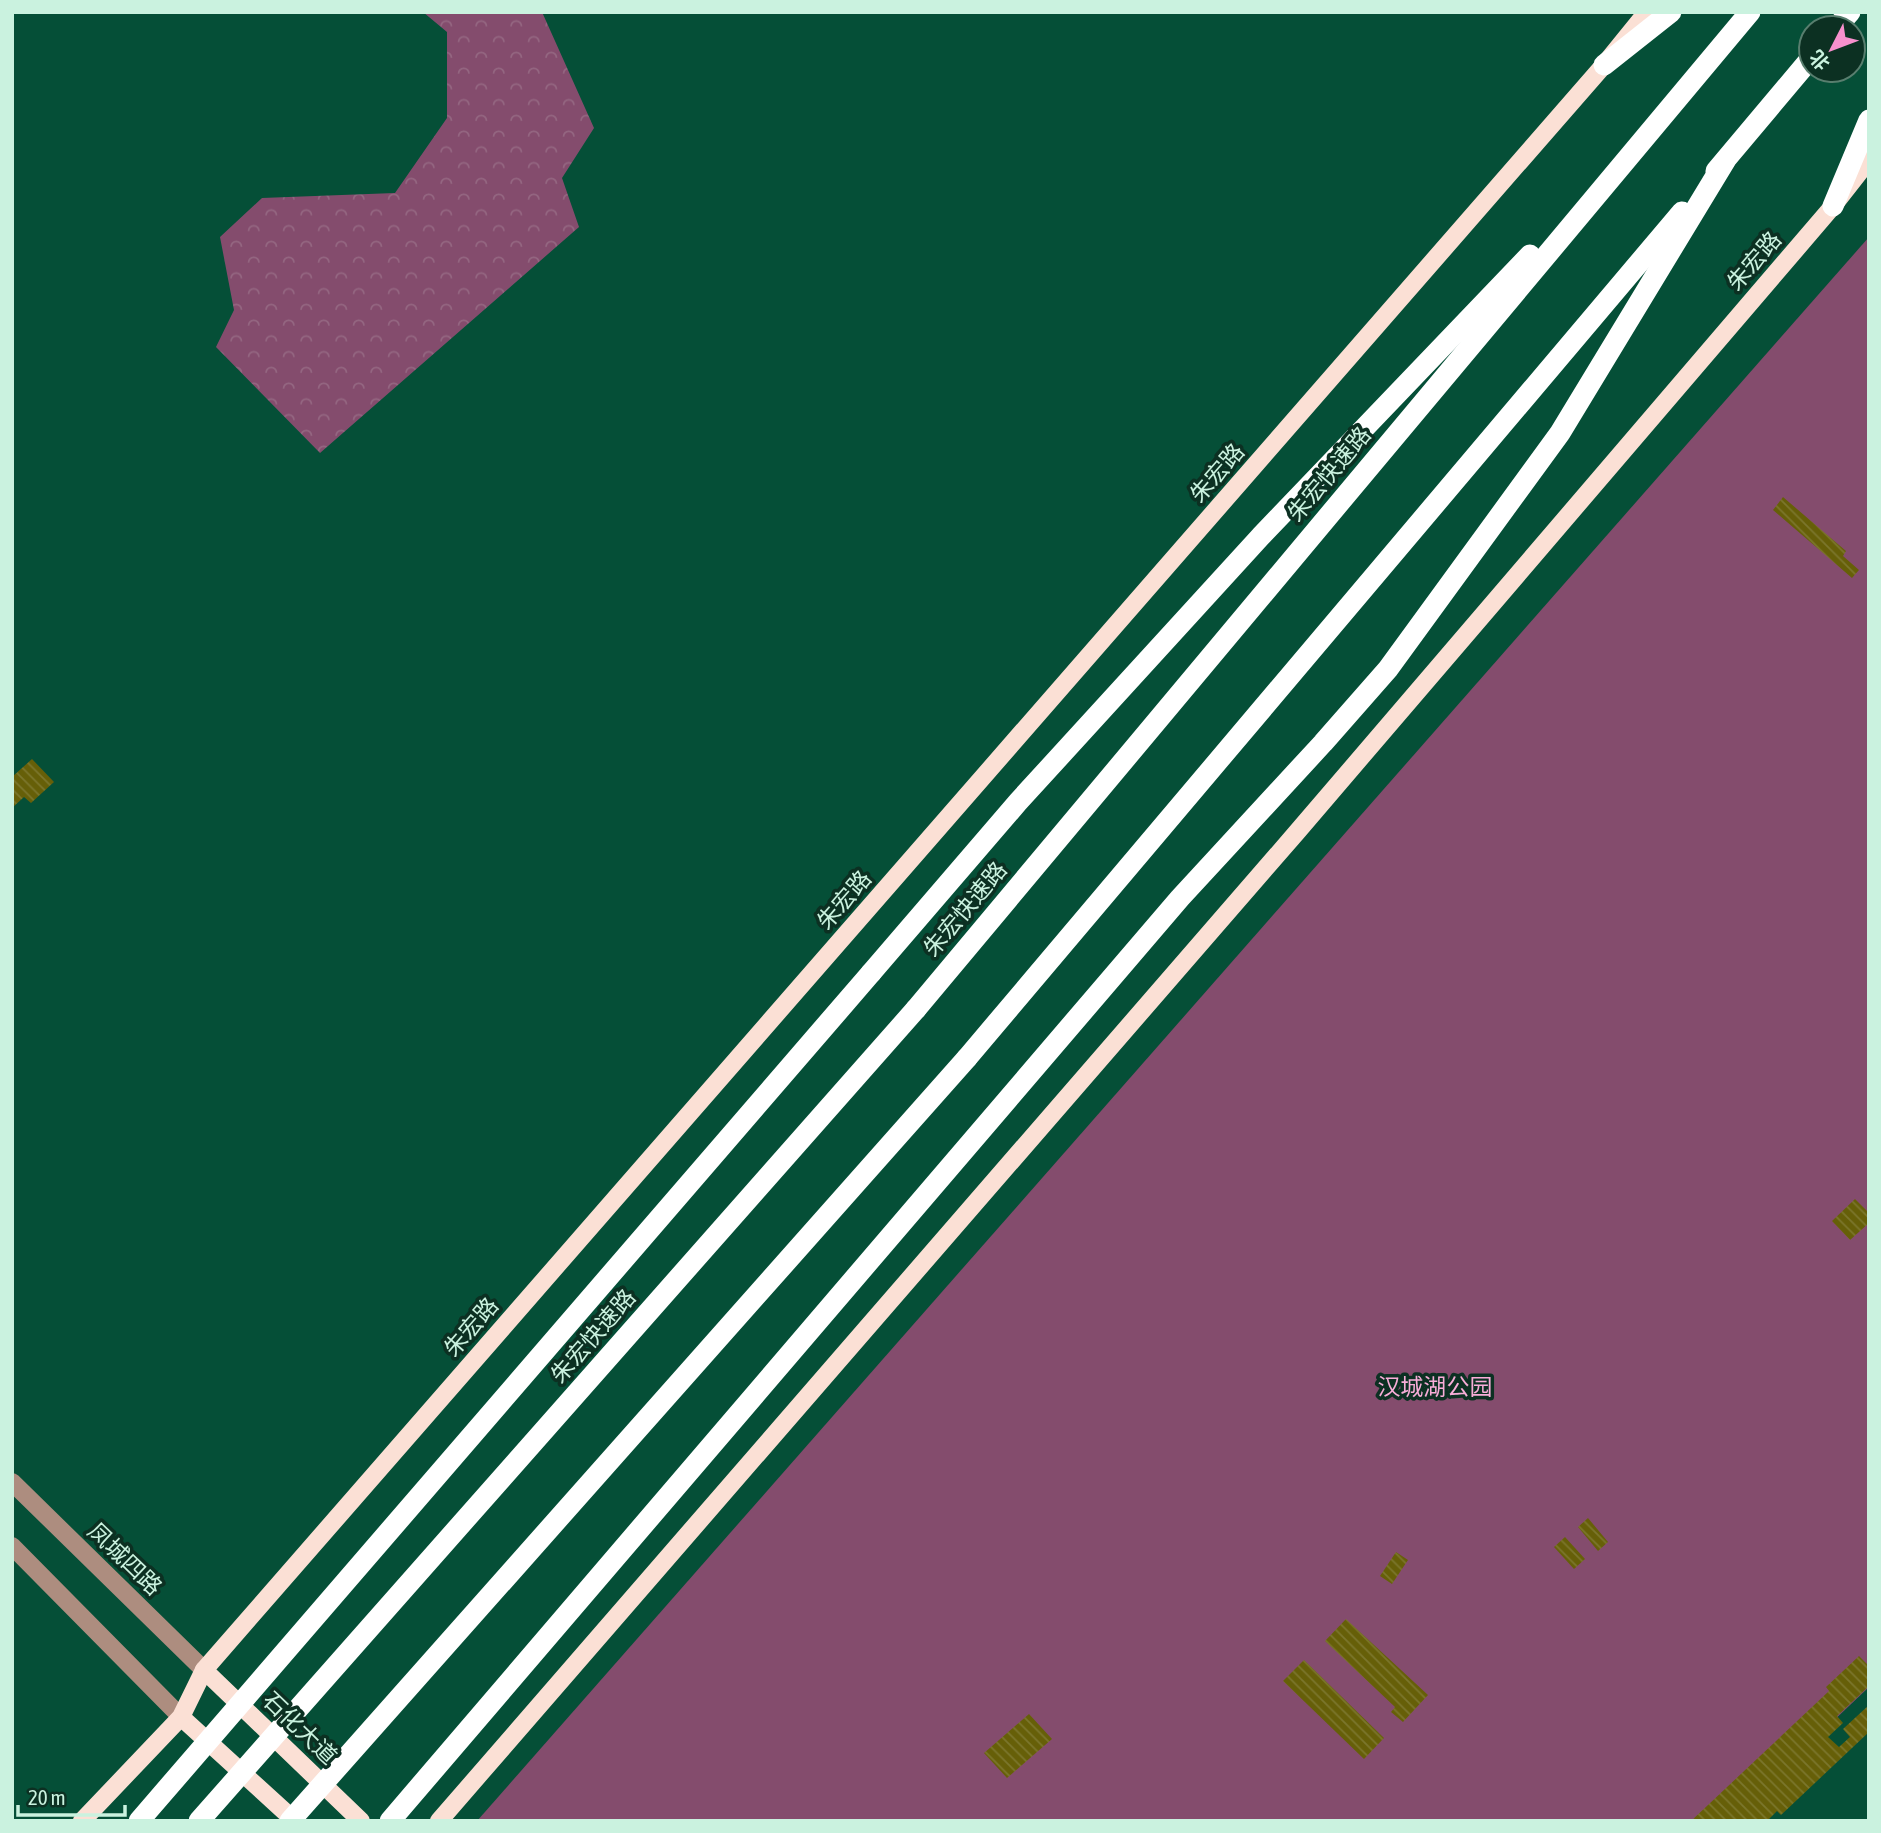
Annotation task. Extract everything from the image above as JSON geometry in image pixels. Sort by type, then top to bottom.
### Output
[{"type":"highway","points":[[1604,65],[1671,12]]},
{"type":"highway","name":"朱宏快速路","points":[[199,1821],[916,1009],[1750,12]]},
{"type":"highway","points":[[293,1821],[967,1058],[1797,75]]},
{"type":"highway","points":[[139,1821],[1018,802],[1261,536],[1667,111]]},
{"type":"highway","points":[[1833,206],[1869,120]]},
{"type":"highway","points":[[390,1821],[1180,898],[1324,743],[1388,669],[1560,433],[1725,162]]},
{"type":"main road","name":"朱宏路","points":[[82,1821],[181,1717],[205,1670],[1604,65],[1647,12]]},
{"type":"main road","name":"朱宏路","points":[[439,1821],[1297,832],[1833,206],[1869,160]]},
{"type":"main road","name":"石化大道","points":[[205,1670],[361,1821]]},
{"type":"main road","points":[[181,1717],[293,1821]]},
{"type":"street","name":"凤城四路","points":[[12,1482],[205,1670]]},
{"type":"street","points":[[12,1546],[181,1717]]},
{"type":"green space","points":[[423,12],[542,12],[594,128],[562,178],[579,227],[320,453],[216,347],[234,310],[220,237],[262,198],[395,193],[447,118],[447,32]]},
{"type":"green space","name":"汉城湖公园","points":[[1869,237],[1869,1687],[1728,1821],[477,1821]]},
{"type":"building","points":[[1783,497],[1846,551],[1843,556],[1859,570],[1852,578],[1773,510]]},
{"type":"building","points":[[32,759],[54,782],[31,803],[24,797],[12,808],[12,777]]},
{"type":"building","points":[[1855,1199],[1869,1213],[1869,1223],[1850,1240],[1832,1221]]},
{"type":"building","points":[[1588,1518],[1608,1542],[1598,1551],[1578,1527]]},
{"type":"building","points":[[1565,1537],[1585,1559],[1574,1569],[1554,1547]]},
{"type":"building","points":[[1396,1552],[1408,1560],[1392,1584],[1380,1576]]},
{"type":"building","points":[[1346,1619],[1428,1695],[1403,1722],[1391,1712],[1395,1707],[1325,1641]]},
{"type":"building","points":[[1859,1656],[1869,1666],[1869,1686],[1837,1716],[1843,1723],[1828,1737],[1839,1747],[1850,1737],[1843,1729],[1869,1705],[1869,1732],[1781,1815],[1777,1811],[1767,1821],[1691,1821],[1829,1691],[1826,1687]]},
{"type":"building","points":[[1304,1660],[1384,1738],[1364,1759],[1283,1681]]},
{"type":"building","points":[[1029,1714],[1052,1739],[1007,1778],[984,1753]]}]
